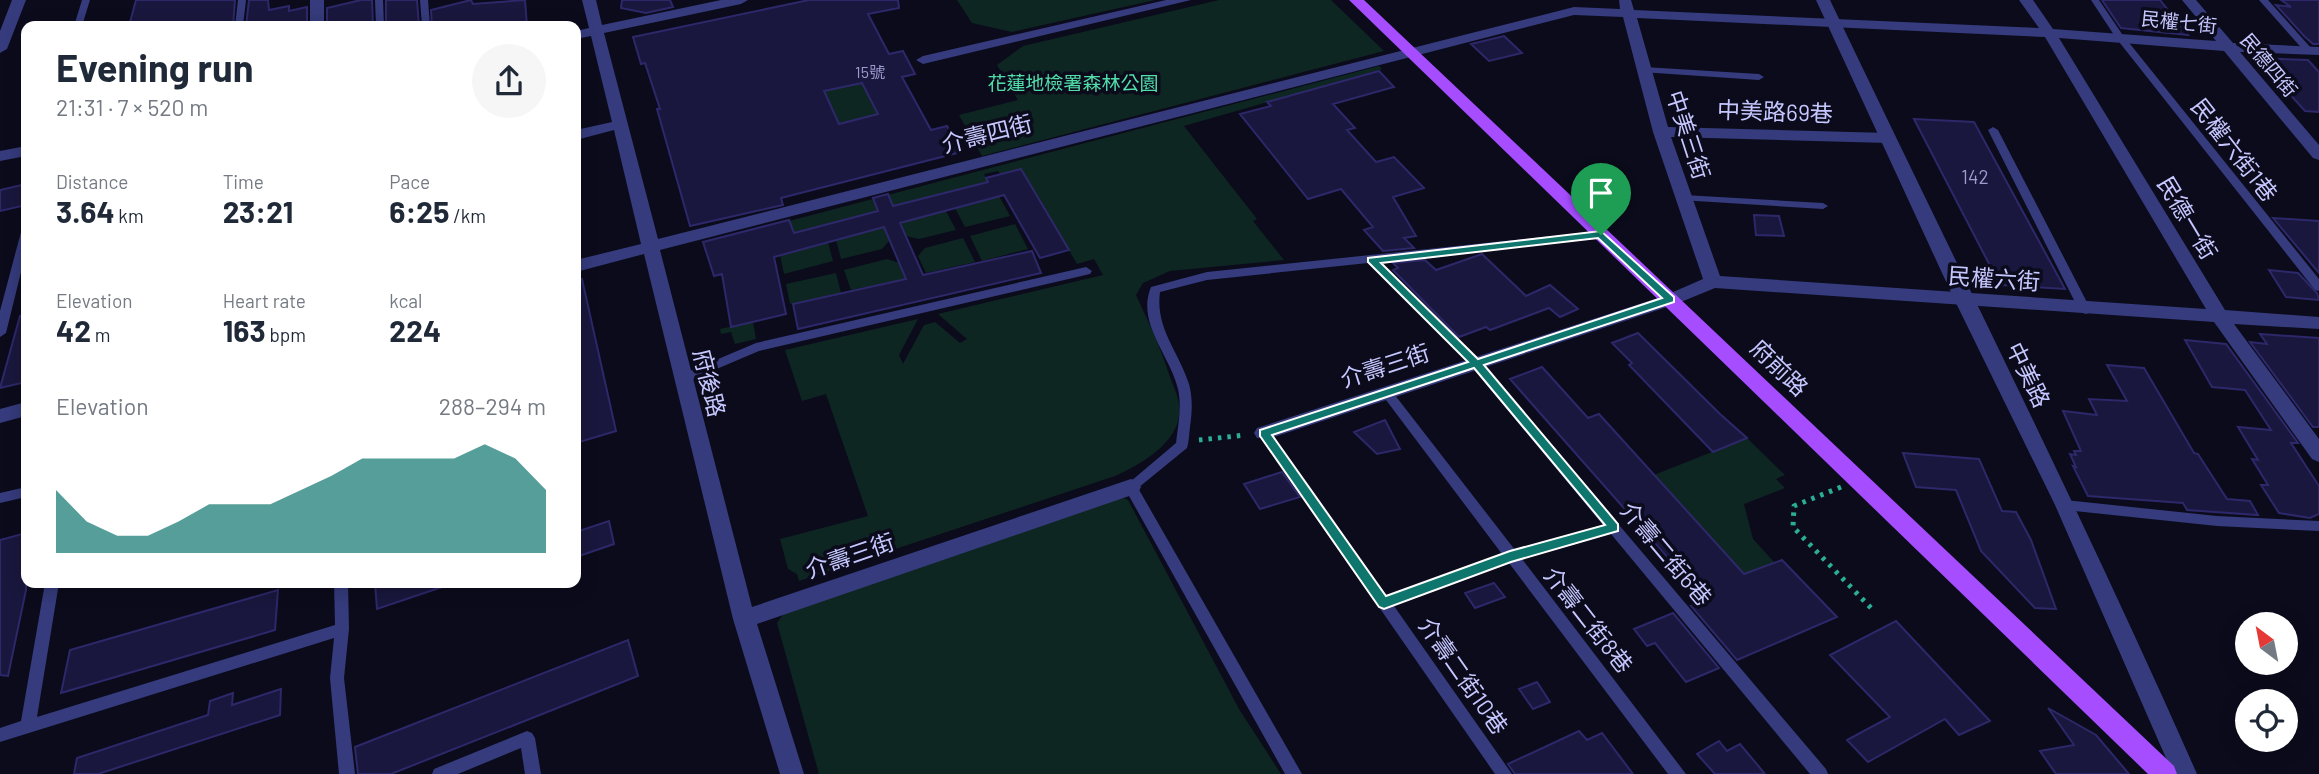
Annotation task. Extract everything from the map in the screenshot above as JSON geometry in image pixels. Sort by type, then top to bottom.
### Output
[{"type":"main road","name":"府前路","points":[[1356,0],[2165,774]]},
{"type":"street","points":[[0,49],[19,0]]},
{"type":"street","points":[[317,0],[317,21]]},
{"type":"street","name":"府後路","points":[[589,0],[744,619],[792,774]]},
{"type":"street","points":[[581,34],[741,0]]},
{"type":"street","points":[[923,60],[1184,0]]},
{"type":"street","points":[[1560,0],[1574,11]]},
{"type":"street","name":"中美路","points":[[1823,0],[1964,302],[2064,505],[2185,774]]},
{"type":"street","name":"民德一街","points":[[2026,0],[2050,34],[2219,316],[2319,454]]},
{"type":"street","name":"民德四街","points":[[2189,0],[2319,155]]},
{"type":"street","name":"民權七街","points":[[1410,50],[1574,11],[1627,7],[1835,23],[2119,36],[2229,47],[2314,50]]},
{"type":"street","name":"中美三街","points":[[1627,7],[1661,132],[1713,282]]},
{"type":"street","name":"介壽四街","points":[[581,265],[1410,50]]},
{"type":"street","points":[[581,134],[621,124]]},
{"type":"street","name":"中美路69巷","points":[[1661,132],[1888,138]]},
{"type":"street","points":[[0,156],[21,152]]},
{"type":"street","name":"民權六街","points":[[1670,300],[1713,282],[1964,302],[2319,323]]},
{"type":"street","name":"介壽三街","points":[[1264,433],[1670,300]]},
{"type":"street","points":[[0,416],[21,410]]},
{"type":"street","name":"介壽三街","points":[[744,619],[1131,487]]},
{"type":"lane","points":[[80,21],[86,0]]},
{"type":"lane","points":[[240,21],[242,0]]},
{"type":"lane","points":[[379,0],[380,21]]},
{"type":"lane","points":[[424,0],[426,21]]},
{"type":"lane","name":"民權六街1巷","points":[[2095,0],[2119,36],[2319,287]]},
{"type":"lane","points":[[2263,0],[2314,50]]},
{"type":"lane","points":[[1644,70],[1759,77]]},
{"type":"lane","points":[[1993,130],[2085,310]]},
{"type":"lane","points":[[1684,198],[1823,206]]},
{"type":"lane","points":[[1294,774],[1131,487],[1182,445],[1186,399],[1174,364],[1159,333],[1151,303],[1155,290],[1168,284],[1207,276],[1601,235]]},
{"type":"lane","points":[[0,333],[21,251]]},
{"type":"lane","name":"介壽二街6巷","points":[[1372,260],[1476,363],[1820,774]]},
{"type":"lane","points":[[682,379],[756,347],[1086,271]]},
{"type":"lane","name":"介壽二街8巷","points":[[1387,393],[1678,774]]},
{"type":"lane","name":"介壽二街10巷","points":[[1264,433],[1504,774]]},
{"type":"lane","points":[[0,498],[21,493]]},
{"type":"lane","points":[[2064,505],[2217,521],[2319,527]]},
{"type":"lane","points":[[1384,603],[1510,557],[1614,528]]},
{"type":"lane","points":[[29,725],[51,588]]},
{"type":"lane","points":[[341,588],[342,629],[337,678],[347,774]]},
{"type":"lane","points":[[0,735],[342,629]]},
{"type":"lane","points":[[440,774],[527,738],[533,774]]},
{"type":"path","points":[[1193,441],[1264,433]]},
{"type":"path","points":[[1858,480],[1794,506],[1793,527],[1872,609]]},
{"type":"green space","name":"花蓮地檢署森林公園","points":[[957,0],[1155,0],[1012,32],[972,23]]},
{"type":"green space","name":"花蓮地檢署森林公園","points":[[1219,0],[1331,0],[1384,51],[982,156],[959,115],[1018,100],[997,65],[1023,46]]},
{"type":"green space","points":[[1379,66],[1382,69],[1184,126],[1257,219],[1253,221],[1284,260],[1170,271],[1143,283],[1136,295],[1162,354],[1179,405],[1179,418],[1175,429],[1159,449],[1137,465],[1115,476],[799,581],[797,574],[788,569],[780,539],[868,516],[826,394],[802,401],[785,350],[918,319],[899,355],[903,364],[924,325],[935,322],[960,343],[967,339],[938,314],[1103,275],[1094,259],[1077,264],[1021,169],[1010,172],[1018,186],[1009,188],[998,171],[984,174],[988,182],[796,232],[798,245],[789,221]]},
{"type":"green space","points":[[817,74],[825,94],[824,91],[862,83],[878,114],[798,133]]},
{"type":"green space","points":[[999,196],[1010,216],[965,227],[955,208]]},
{"type":"green space","points":[[946,211],[956,230],[919,239],[906,236],[901,223]]},
{"type":"green space","points":[[1015,224],[1028,249],[982,261],[970,236]]},
{"type":"green space","points":[[884,227],[890,240],[882,249],[841,259],[836,240]]},
{"type":"green space","points":[[963,238],[975,262],[926,273],[918,256],[925,248]]},
{"type":"green space","points":[[828,242],[833,261],[784,274],[780,255]]},
{"type":"green space","points":[[887,259],[900,263],[905,279],[851,290],[844,270]]},
{"type":"green space","points":[[836,273],[841,293],[790,304],[786,284]]},
{"type":"green space","points":[[753,322],[756,339],[735,344],[731,332],[721,334],[720,329]]},
{"type":"green space","points":[[1747,438],[1785,475],[1776,479],[1785,488],[1744,504],[1753,539],[1775,563],[1768,565],[1776,575],[1791,569],[1796,574],[1759,590],[1654,475]]},
{"type":"green space","points":[[1117,495],[1128,500],[1239,709],[1281,774],[819,774],[777,623],[784,613]]},
{"type":"building","points":[[136,0],[235,0],[233,21],[130,21]]},
{"type":"building","points":[[249,0],[268,0],[269,10],[289,6],[289,11],[307,7],[307,21],[247,21]]},
{"type":"building","points":[[372,0],[373,21],[327,21],[327,8]]},
{"type":"building","points":[[386,0],[417,0],[419,21],[386,21]]},
{"type":"building","points":[[471,0],[473,4],[525,0],[527,21],[432,21],[431,10]]},
{"type":"building","points":[[622,0],[670,0],[673,7],[646,13],[621,8]]},
{"type":"building","points":[[809,0],[898,0],[899,8],[868,14],[889,54],[903,51],[915,74],[902,77],[931,130],[947,126],[961,152],[781,198],[783,205],[690,226],[657,109],[660,109],[645,63],[641,64],[633,37]],"holes":[[[862,83],[878,114],[839,124],[824,91]]]},
{"type":"building","points":[[2102,0],[2160,0],[2188,35],[2121,28]]},
{"type":"building","points":[[2281,0],[2319,0],[2319,44],[2313,44],[2304,36],[2276,5],[2291,7]]},
{"type":"building","points":[[1504,36],[1522,53],[1489,61],[1471,44]]},
{"type":"building","points":[[2257,58],[2308,60],[2319,72],[2319,112],[2305,111]]},
{"type":"building","points":[[1379,71],[1394,87],[1333,104],[1355,128],[1347,130],[1376,162],[1394,157],[1424,188],[1393,197],[1416,236],[1404,238],[1414,248],[1383,251],[1364,230],[1373,227],[1341,189],[1308,199],[1240,114],[1271,106],[1267,102]]},
{"type":"building","points":[[1914,119],[1974,122],[2065,289],[2000,285]]},
{"type":"building","points":[[1021,169],[1069,250],[1040,258],[1004,195],[900,223],[923,275],[1032,251],[1041,273],[798,329],[793,304],[906,279],[884,227],[774,257],[786,314],[731,327],[722,274],[714,276],[703,242],[789,220],[794,233],[878,211],[873,198],[888,194],[893,206],[988,182],[986,178]]},
{"type":"building","points":[[21,185],[21,206],[0,211],[0,190]]},
{"type":"building","points":[[1754,215],[1779,216],[1784,236],[1756,235]]},
{"type":"building","points":[[2273,218],[2319,221],[2319,273]]},
{"type":"building","points":[[1482,254],[1526,296],[1550,285],[1578,309],[1560,317],[1549,308],[1490,330],[1486,327],[1459,337],[1393,270],[1398,268],[1393,263],[1425,260],[1436,270]]},
{"type":"building","points":[[2269,270],[2298,273],[2317,293],[2319,300],[2286,297]]},
{"type":"building","points":[[581,279],[582,279],[616,431],[581,442]]},
{"type":"building","points":[[20,316],[21,316],[21,383],[0,388]]},
{"type":"building","points":[[1638,333],[1747,438],[1713,452],[1629,365],[1632,363],[1612,343]]},
{"type":"building","points":[[2260,334],[2319,338],[2319,427],[2313,427],[2250,342],[2267,344]]},
{"type":"building","points":[[2185,340],[2226,344],[2298,443],[2291,443],[2319,486],[2319,514],[2310,518],[2279,513],[2261,485],[2268,485],[2252,459],[2258,460],[2238,427],[2271,430],[2245,390],[2212,387]]},
{"type":"building","points":[[2107,365],[2144,368],[2194,453],[2198,454],[2227,499],[2250,501],[2258,515],[2187,510],[2183,503],[2088,496],[2070,454],[2076,455],[2074,451],[2081,451],[2063,411],[2097,415],[2089,399],[2127,401]]},
{"type":"building","points":[[1542,367],[1588,418],[1599,414],[1744,574],[1782,560],[1837,617],[1737,660],[1691,606],[1705,600],[1510,379]]},
{"type":"building","points":[[1385,420],[1400,449],[1377,454],[1354,432]]},
{"type":"building","points":[[1903,453],[1979,459],[2002,511],[2016,512],[2031,540],[2056,609],[2035,608],[1981,551],[1956,490],[1916,487]]},
{"type":"building","points":[[1282,472],[1300,497],[1260,509],[1244,484]]},
{"type":"building","points":[[609,521],[614,544],[581,555],[581,530]]},
{"type":"building","points":[[21,534],[21,588],[26,588],[8,676],[0,675],[0,540]]},
{"type":"building","points":[[1494,583],[1505,597],[1475,608],[1465,593]]},
{"type":"building","points":[[375,588],[439,588],[377,609]]},
{"type":"building","points":[[278,590],[275,630],[61,693],[70,650]]},
{"type":"building","points":[[1673,613],[1719,668],[1686,682],[1655,643],[1647,646],[1634,629]]},
{"type":"building","points":[[1896,621],[1990,721],[1959,735],[1945,719],[1868,762],[1847,740],[1890,717],[1830,655]]},
{"type":"building","points":[[628,640],[638,676],[391,774],[358,774],[355,747]]},
{"type":"building","points":[[1537,682],[1550,702],[1533,709],[1519,689]]},
{"type":"building","points":[[281,689],[280,715],[98,774],[74,774],[77,758],[208,715],[210,701],[233,693],[232,705]]},
{"type":"building","points":[[2048,708],[2096,735],[2129,774],[2056,774],[2040,751],[2074,745]]},
{"type":"building","points":[[1579,731],[1587,740],[1602,733],[1633,774],[1515,774],[1508,764]]},
{"type":"building","points":[[1719,741],[1727,751],[1740,744],[1765,774],[1715,774],[1697,754]]},
{"type":"route","points":[[1601,235],[1372,260],[1476,363],[1264,433],[1384,603],[1510,557],[1614,528],[1476,363],[1670,300],[1601,235]]}]
